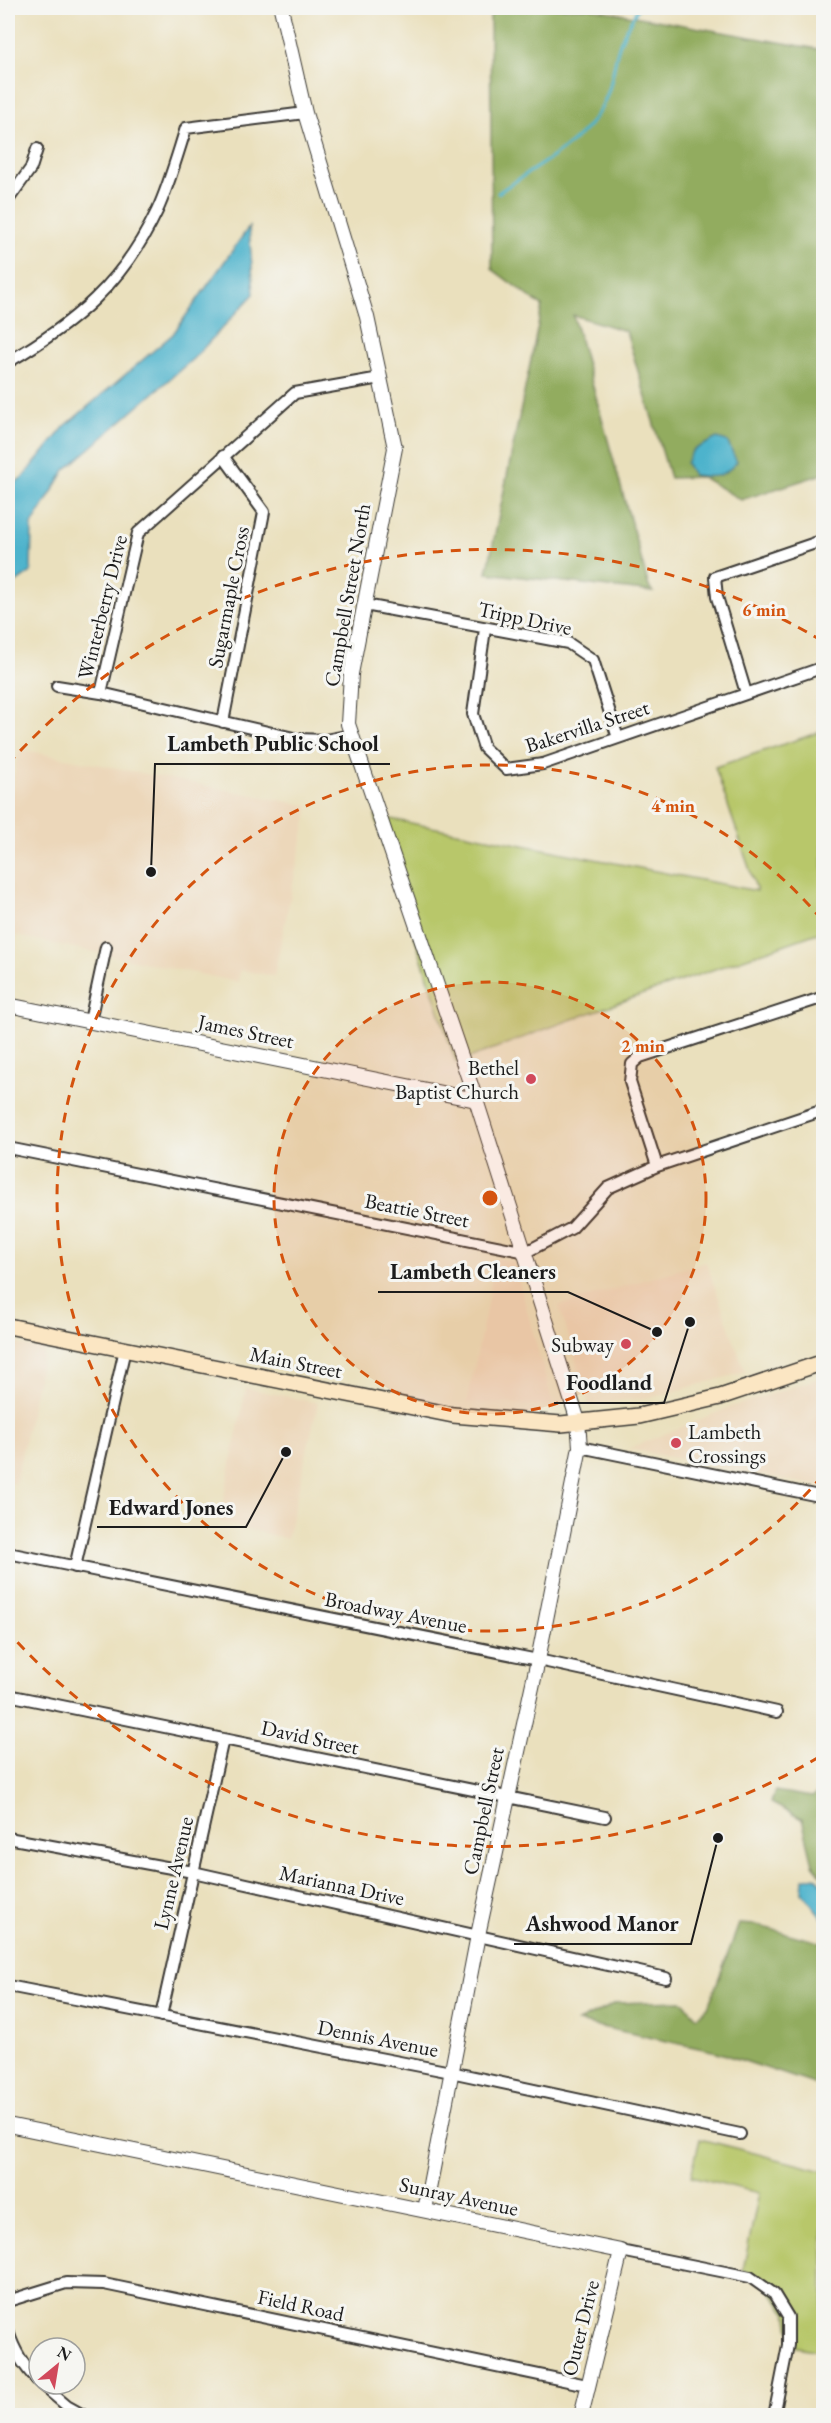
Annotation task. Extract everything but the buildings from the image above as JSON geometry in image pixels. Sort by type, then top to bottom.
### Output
[{"type":"main road","name":"Main Street","points":[[8,1326],[453,1415],[561,1424],[639,1416],[720,1397],[824,1362]]},
{"type":"street","name":"Campbell Street North","points":[[281,8],[305,113],[367,316],[395,448],[351,674],[348,724],[476,1100],[578,1421]]},
{"type":"street","points":[[8,362],[64,327],[108,287],[140,244],[157,211],[186,129],[305,113]]},
{"type":"street","points":[[8,200],[31,168],[37,149]]},
{"type":"street","name":"Winterberry Drive","points":[[351,735],[325,740],[298,739],[100,693],[138,533],[295,393],[380,378]]},
{"type":"street","name":"Sugarmaple Cross","points":[[223,456],[264,512],[223,722]]},
{"type":"street","points":[[746,693],[717,597],[715,577],[824,540]]},
{"type":"street","name":"Tripp Drive","points":[[365,605],[568,643],[593,660],[618,738]]},
{"type":"street","name":"Bakervilla Street","points":[[485,629],[473,714],[484,748],[506,769],[543,764],[824,667]]},
{"type":"street","points":[[57,686],[100,693]]},
{"type":"street","points":[[90,1021],[106,947]]},
{"type":"street","points":[[657,1166],[630,1082],[632,1064],[640,1057],[824,997]]},
{"type":"street","name":"James Street","points":[[8,1005],[476,1100]]},
{"type":"street","points":[[525,1252],[572,1228],[608,1188],[657,1166],[824,1110]]},
{"type":"street","name":"Beattie Street","points":[[8,1148],[525,1252]]},
{"type":"street","points":[[75,1567],[124,1349]]},
{"type":"street","name":"Campbell Street","points":[[425,2210],[478,1935],[538,1660],[580,1448],[578,1421]]},
{"type":"street","points":[[580,1448],[824,1497]]},
{"type":"street","name":"Broadway Avenue","points":[[8,1553],[538,1660],[777,1712]]},
{"type":"street","name":"David Street","points":[[8,1695],[604,1817]]},
{"type":"street","name":"Lynne Avenue","points":[[161,2016],[223,1739]]},
{"type":"street","name":"Marianna Drive","points":[[8,1838],[193,1872],[666,1978]]},
{"type":"street","name":"Dennis Avenue","points":[[8,1986],[453,2073],[740,2134]]},
{"type":"street","name":"Sunray Avenue","points":[[8,2127],[750,2277],[774,2294],[788,2317],[788,2345],[774,2415]]},
{"type":"street","name":"Outer Drive","points":[[581,2415],[621,2251]]},
{"type":"street","name":"Field Road","points":[[8,2301],[66,2283],[104,2284],[587,2385]]},
{"type":"street","points":[[8,2331],[12,2345],[27,2370]]},
{"type":"street","points":[[55,2396],[67,2406],[85,2415]]},
{"type":"shaded area","points":[[19,749],[309,806],[274,976],[240,970],[238,982],[8,934],[8,810]]},
{"type":"shaded area","points":[[496,1258],[514,1262],[553,1405],[467,1403]]},
{"type":"shaded area","points":[[706,1262],[745,1372],[653,1397],[589,1404],[559,1306]]},
{"type":"shaded area","points":[[8,1342],[44,1350],[15,1484],[8,1482]]},
{"type":"shaded area","points":[[823,1377],[823,1487],[628,1449],[728,1408]]},
{"type":"shaded area","points":[[246,1388],[318,1403],[287,1539],[219,1522]]},
{"type":"green space","points":[[490,8],[589,8],[823,50],[823,474],[741,500],[702,477],[670,478],[626,331],[573,315],[649,587],[653,592],[487,573],[542,306],[492,269]]},
{"type":"green space","points":[[823,731],[823,931],[567,1021],[456,1063],[375,816],[757,891],[715,767]]},
{"type":"green space","points":[[823,1788],[823,1877],[813,1864],[802,1819],[771,1803],[775,1791],[812,1797]]},
{"type":"green space","points":[[739,1924],[755,1925],[823,1943],[823,2087],[717,2052],[578,2022],[616,2003],[682,2001],[697,2017],[708,2007]]},
{"type":"green space","points":[[700,2139],[823,2171],[823,2352],[793,2346],[787,2313],[762,2280],[743,2270],[759,2193],[691,2176]]},
{"type":"water","points":[[249,227],[254,294],[195,357],[65,470],[32,525],[31,572],[10,587],[8,584],[8,488],[24,476],[65,426],[173,334]]},
{"type":"water","points":[[717,438],[727,441],[737,462],[718,476],[693,475],[686,463],[693,450]]},
{"type":"water","points":[[814,1876],[819,1879],[824,1889],[823,1919],[802,1892],[803,1879]]},
{"type":"waterway","points":[[498,193],[557,154],[584,131],[595,117],[609,90],[621,41],[638,8]]},
{"type":"place","name":"Lambeth Public School","points":[[151,872]]},
{"type":"place","name":"Bethel Baptist Church","points":[[531,1079]]},
{"type":"place","name":"Foodland","points":[[690,1322]]},
{"type":"place","name":"Lambeth Cleaners","points":[[657,1332]]},
{"type":"place","name":"Subway","points":[[626,1344]]},
{"type":"place","name":"Lambeth Crossings","points":[[676,1443]]},
{"type":"place","name":"Edward Jones","points":[[286,1452]]},
{"type":"place","name":"Ashwood Manor","points":[[718,1838]]}]
